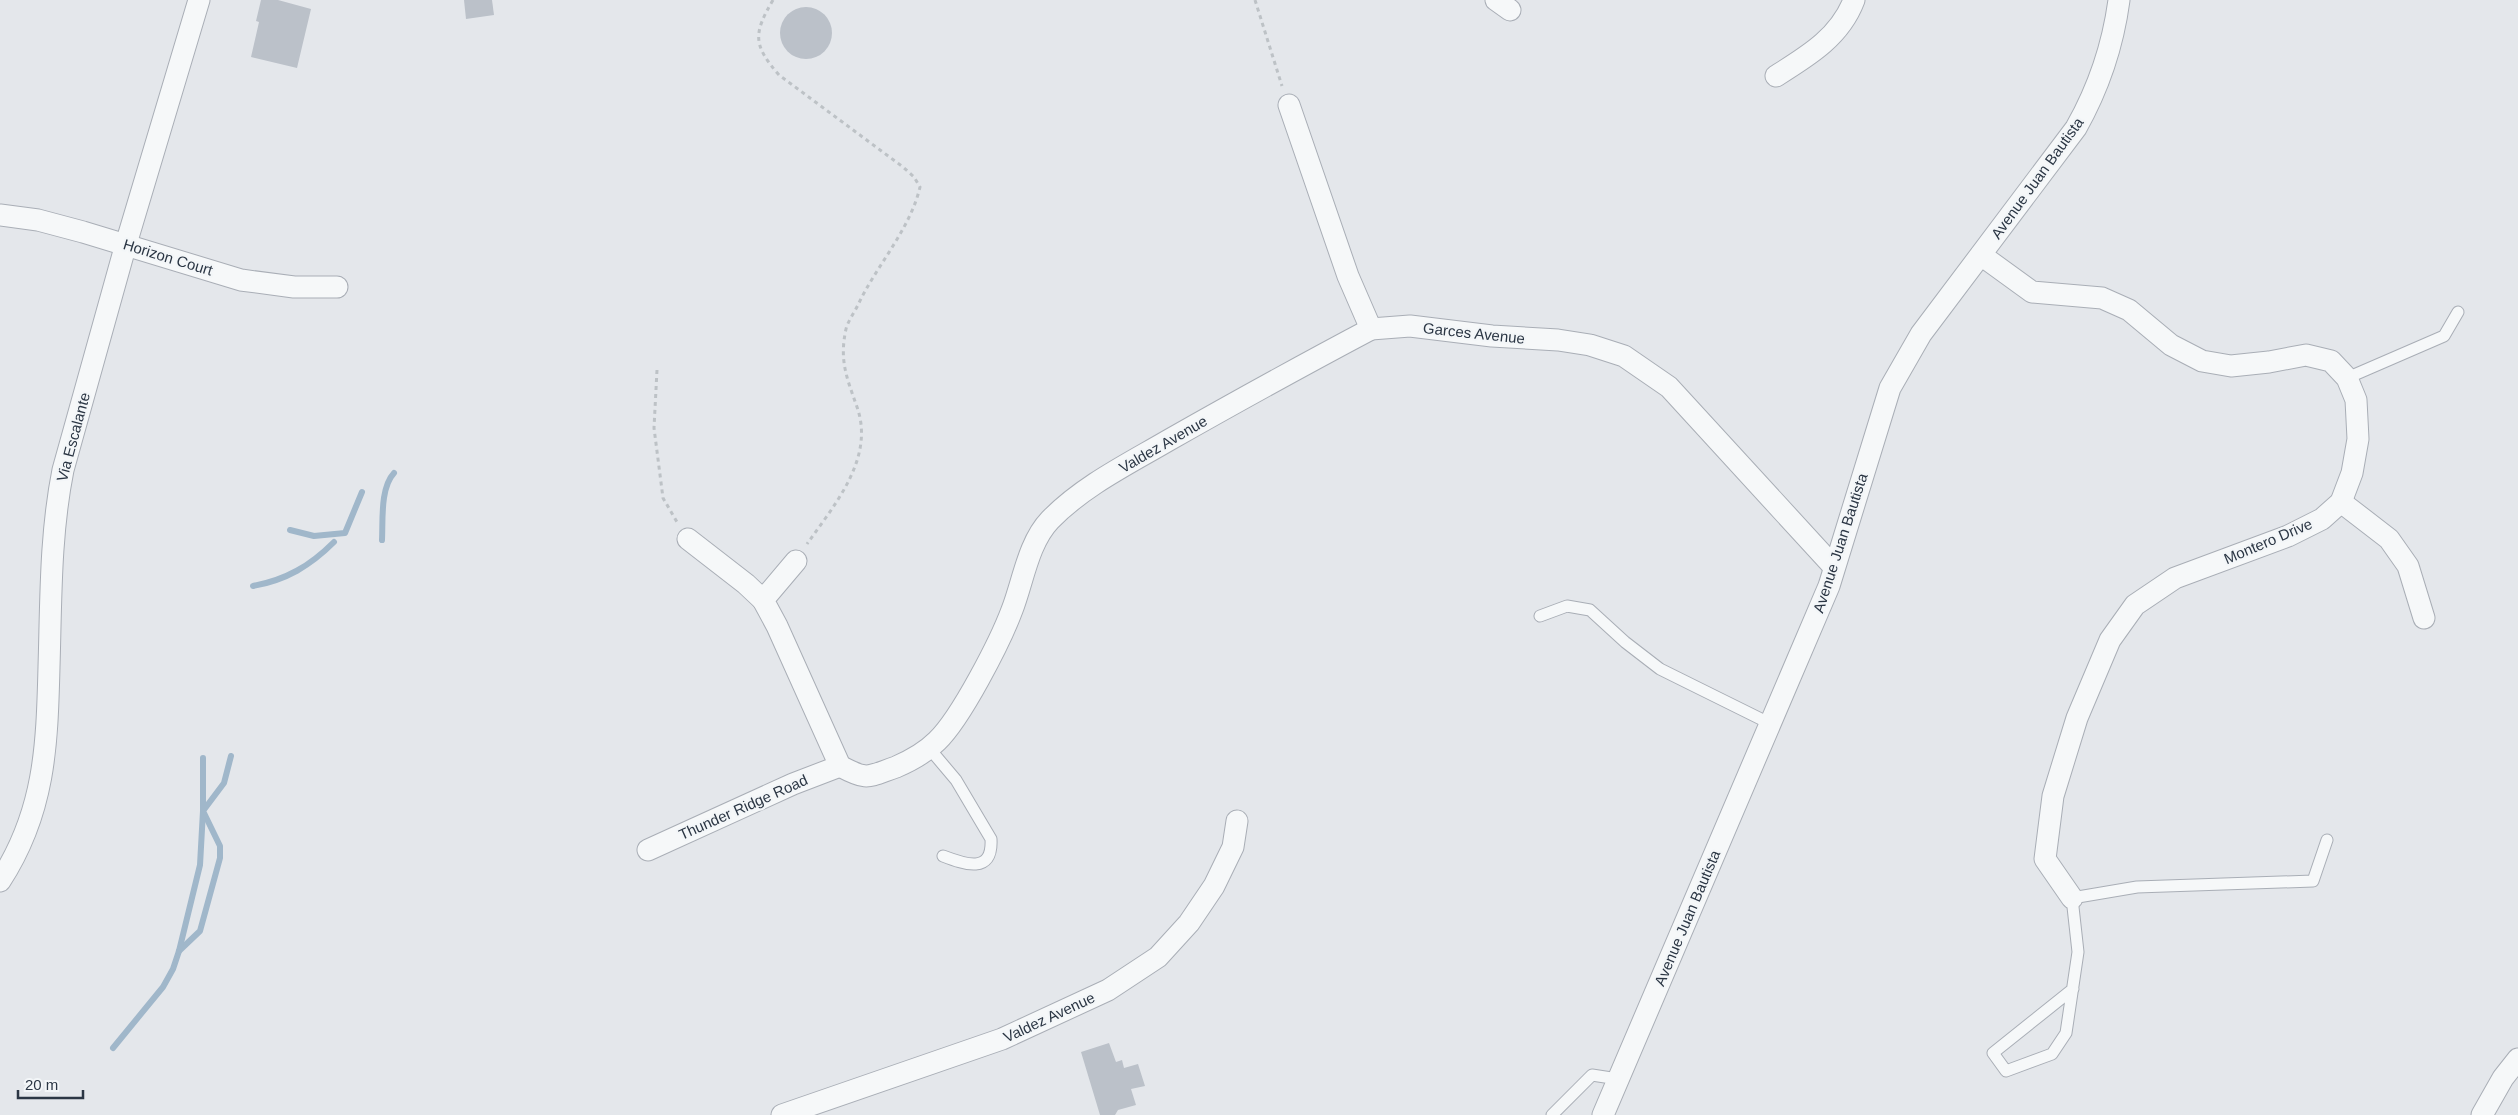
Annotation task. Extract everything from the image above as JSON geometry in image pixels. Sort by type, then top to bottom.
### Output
[{"type":"street","name":"Via Escalante","points":[[0,881],[26,831],[42,777],[47,719],[55,508],[63,470],[126,244],[199,0]]},
{"type":"street","points":[[1776,76],[1816,51],[1838,28],[1854,0]]},
{"type":"street","name":"Avenue Juan Bautista","points":[[1603,1115],[1829,586],[1890,388],[1921,334],[2076,128],[2088,106],[2113,36],[2118,0]]},
{"type":"street","points":[[1289,105],[1348,276],[1371,329]]},
{"type":"street","name":"Horizon Court","points":[[0,215],[38,220],[126,244],[240,280],[294,288],[337,286]]},
{"type":"street","name":"Montero Drive","points":[[1981,256],[2032,292],[2102,298],[2129,310],[2171,345],[2202,361],[2231,366],[2269,362],[2306,354],[2331,362],[2347,378],[2356,400],[2358,439],[2352,473],[2341,502],[2322,519],[2288,536],[2175,578],[2135,605],[2110,640],[2077,718],[2054,796],[2046,860],[2072,898]]},
{"type":"street","name":"Garces Avenue","points":[[1371,329],[1410,326],[1492,336],[1558,340],[1590,345],[1624,356],[1670,386],[1834,567]]},
{"type":"street","name":"Valdez Avenue","points":[[928,748],[938,741],[982,673],[1012,612],[1035,544],[1048,522],[1072,500],[1122,468],[1258,389],[1371,329]]},
{"type":"street","points":[[2341,502],[2389,539],[2408,566],[2424,618]]},
{"type":"street","points":[[688,540],[746,584],[763,600],[777,626],[840,766],[860,777],[870,776],[909,762],[928,748]]},
{"type":"street","points":[[763,600],[796,561]]},
{"type":"street","name":"Thunder Ridge Road","points":[[648,850],[793,784],[840,766]]},
{"type":"street","name":"Valdez Avenue","points":[[782,1115],[1002,1039],[1108,990],[1158,957],[1189,923],[1214,886],[1233,847],[1237,821]]},
{"type":"street","points":[[2482,1115],[2503,1078],[2518,1059]]},
{"type":"lane","points":[[2347,378],[2444,336],[2458,312]]},
{"type":"lane","points":[[1540,616],[1567,606],[1590,610],[1625,642],[1660,669],[1771,724]]},
{"type":"lane","points":[[928,748],[956,780],[991,839],[991,850],[987,858],[973,864],[966,865],[943,856]]},
{"type":"lane","points":[[2073,989],[1993,1053],[2006,1071],[2052,1054],[2066,1033],[2073,989],[2078,952],[2072,898],[2137,887],[2313,881],[2327,840]]},
{"type":"lane","points":[[1552,1115],[1592,1075],[1618,1079]]},
{"type":"path","points":[[772,0],[760,22],[757,40],[764,57],[779,75],[903,166],[914,176],[920,188],[912,211],[866,287],[846,328],[842,360],[847,382],[858,409],[863,440],[856,466],[828,514],[796,561]]},
{"type":"path","points":[[1255,0],[1289,105]]},
{"type":"path","points":[[658,370],[654,428],[662,498],[688,540]]},
{"type":"building","points":[[261,0],[278,0],[311,9],[297,68],[251,57],[259,22],[256,21]]},
{"type":"building","points":[[464,0],[492,0],[494,15],[466,19]]},
{"type":"building","points":[[801,7],[811,7],[825,14],[832,28],[832,38],[825,52],[811,59],[801,59],[791,55],[784,48],[780,38],[780,28],[784,18],[791,11]]},
{"type":"building","points":[[1109,1043],[1116,1062],[1122,1060],[1124,1068],[1138,1064],[1145,1086],[1131,1089],[1136,1105],[1118,1110],[1115,1115],[1100,1115],[1081,1052]]},
{"type":"waterway","points":[[382,540],[384,496],[386,487],[394,473]]},
{"type":"waterway","points":[[290,530],[314,536],[345,533],[362,492]]},
{"type":"waterway","points":[[253,586],[276,580],[297,571],[325,551],[334,542]]},
{"type":"waterway","points":[[179,951],[200,931],[220,858],[220,846],[203,811],[224,783],[231,756]]},
{"type":"waterway","points":[[113,1048],[163,987],[173,969],[179,951],[200,865],[203,758]]}]
